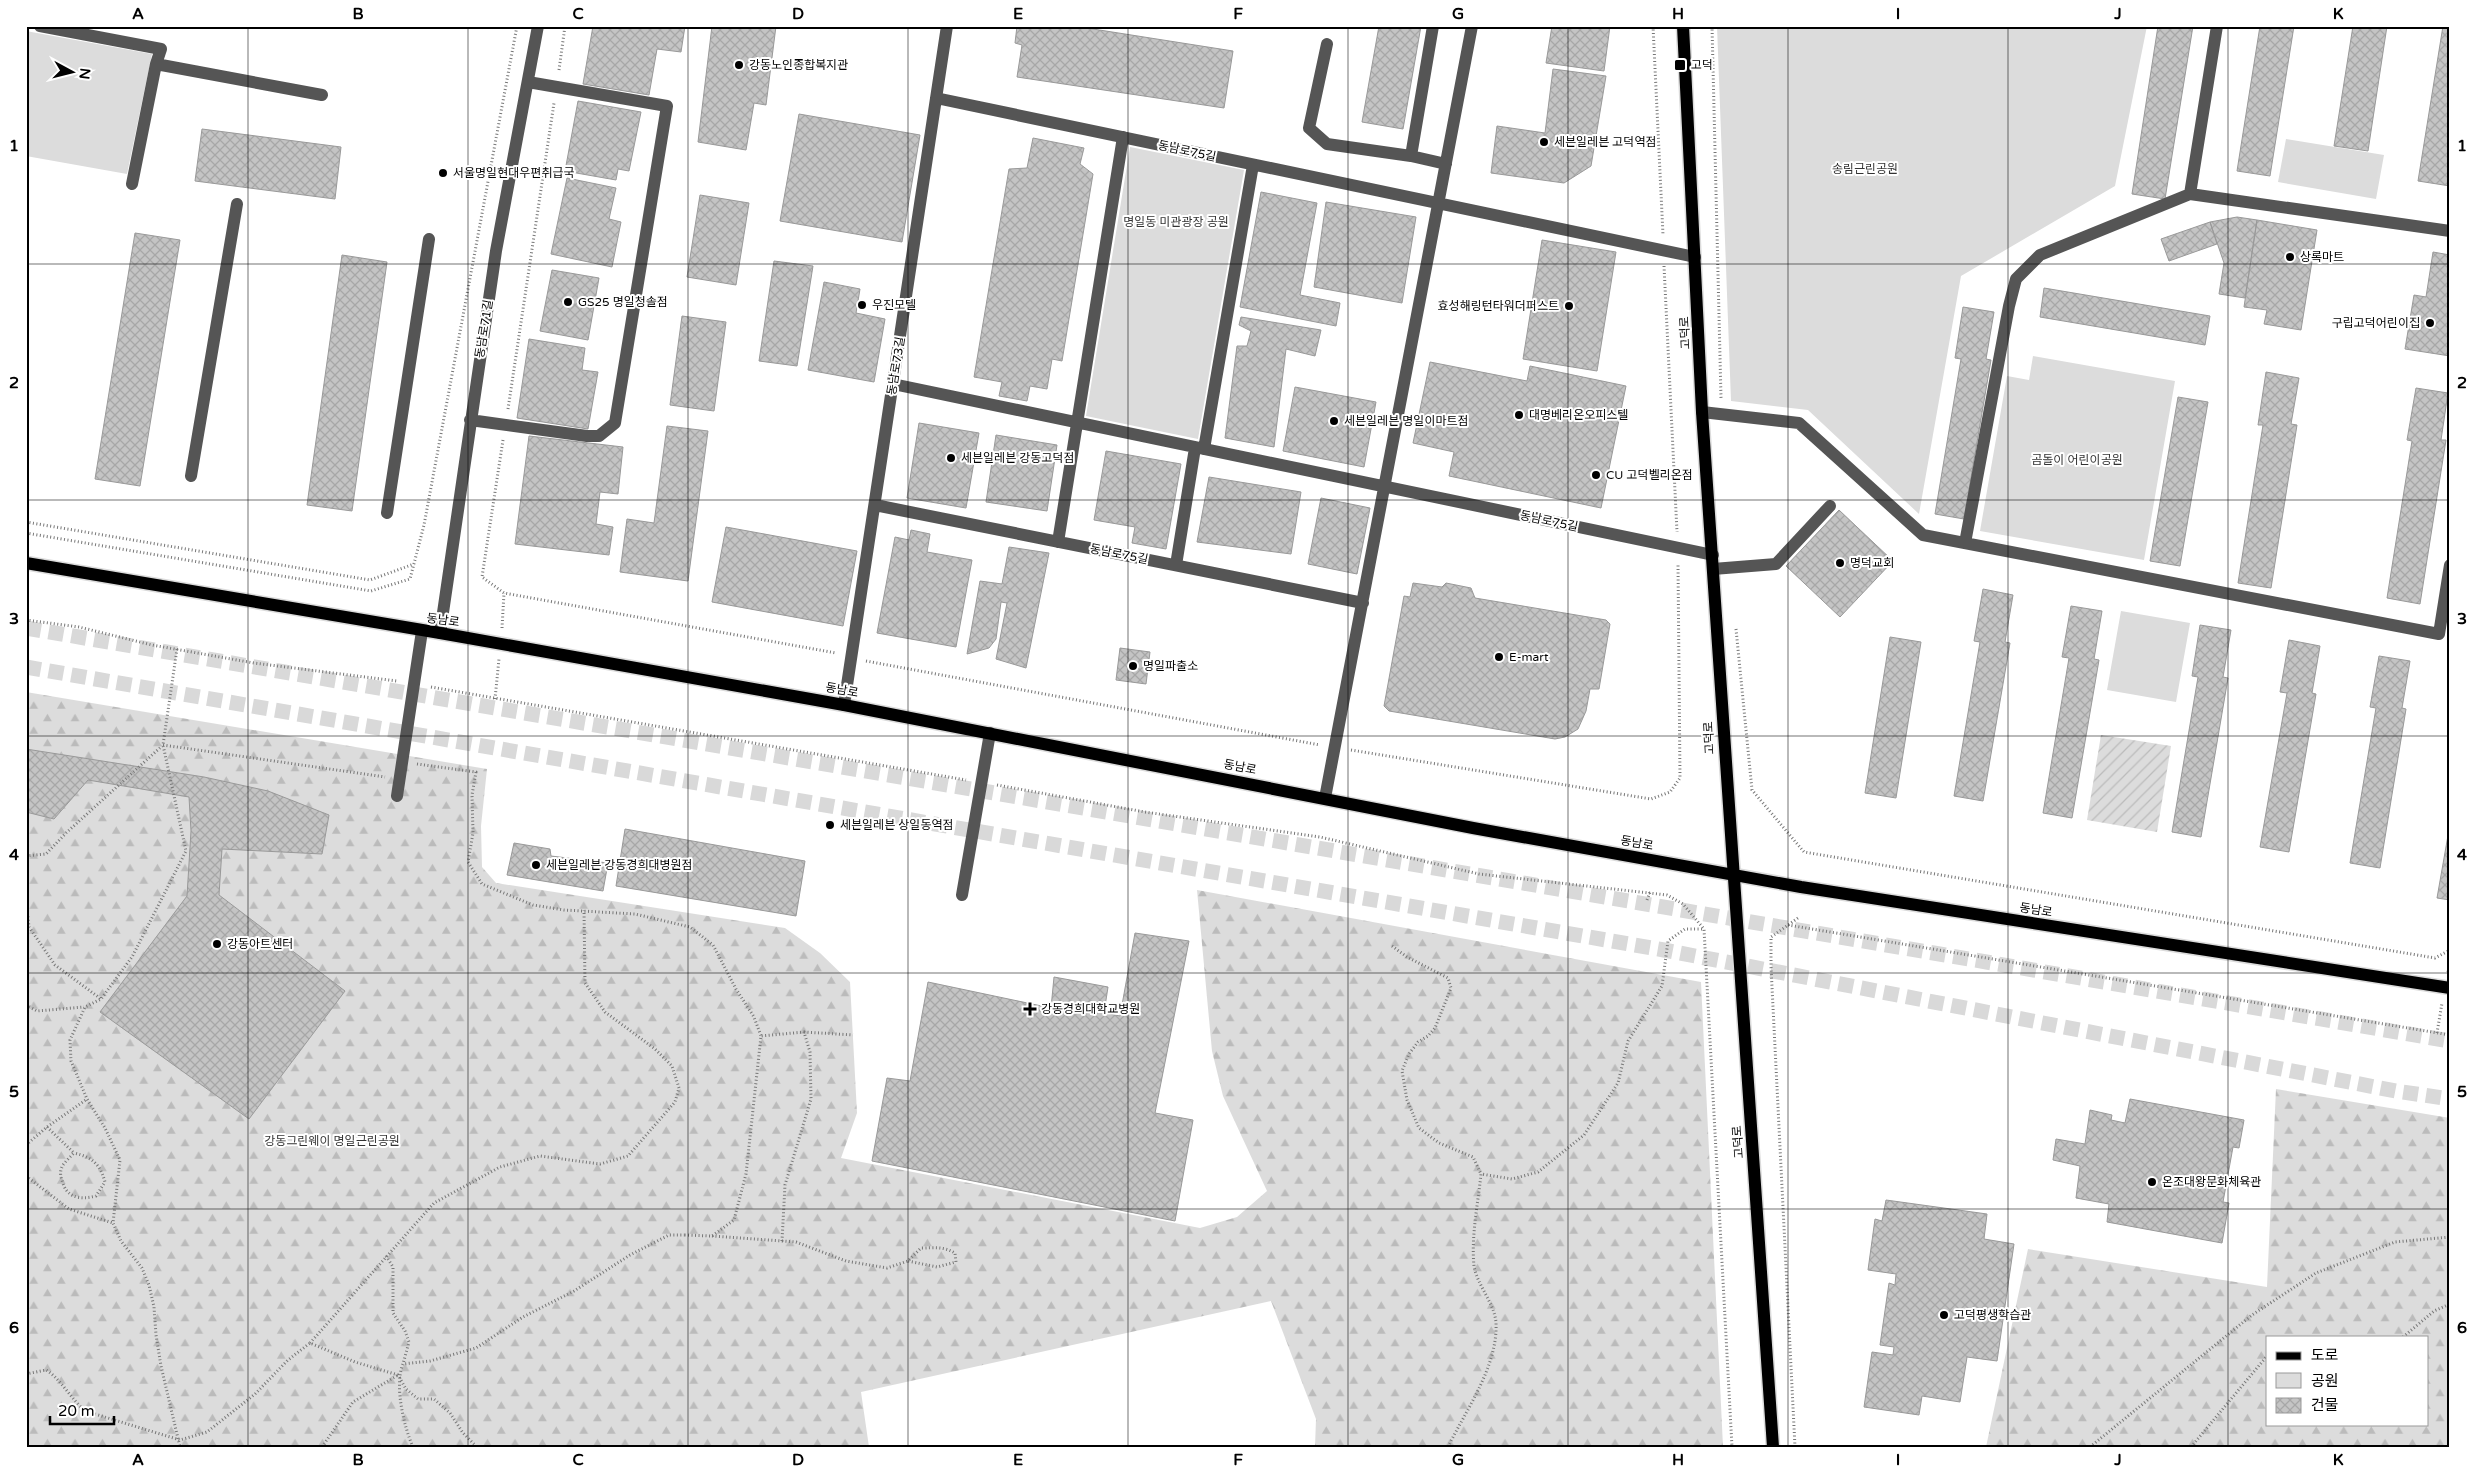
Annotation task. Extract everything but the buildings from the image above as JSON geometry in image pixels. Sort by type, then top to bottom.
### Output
[{"type":"main road","name":"고덕로","points":[[1683,26],[1702,412],[1772,1447]]},
{"type":"main road","name":"동남로","points":[[26,563],[440,633],[844,705],[1473,828],[1801,887],[2450,988]]},
{"type":"street","points":[[40,26],[161,49],[156,64],[132,184]]},
{"type":"street","name":"동남로71길","points":[[440,633],[496,251],[538,26]]},
{"type":"street","name":"동남로73길","points":[[844,705],[947,26]]},
{"type":"street","points":[[1410,156],[1433,26]]},
{"type":"street","points":[[1325,798],[1472,26]]},
{"type":"street","points":[[2190,194],[2217,26]]},
{"type":"street","points":[[1327,44],[1309,128],[1327,144],[1410,156],[1446,164]]},
{"type":"street","points":[[156,64],[322,95]]},
{"type":"street","points":[[470,420],[505,426],[599,436],[614,423],[667,106],[528,82]]},
{"type":"street","name":"동남로75길","points":[[936,98],[1695,257]]},
{"type":"street","points":[[1058,542],[1123,137]]},
{"type":"street","points":[[1176,565],[1200,449],[1253,165]]},
{"type":"street","points":[[1965,544],[2008,306],[2016,280],[2040,255],[2190,194],[2450,231]]},
{"type":"street","points":[[191,476],[237,204]]},
{"type":"street","points":[[387,513],[429,239]]},
{"type":"street","name":"동남로75길","points":[[893,384],[1713,554]]},
{"type":"street","points":[[1702,412],[1799,423],[1923,535],[1965,544],[2439,634],[2450,565]]},
{"type":"street","name":"동남로75길","points":[[875,505],[1363,602]]},
{"type":"street","points":[[1713,569],[1776,564],[1830,506]]},
{"type":"street","points":[[397,796],[422,631]]},
{"type":"street","points":[[962,895],[990,733]]},
{"type":"path","points":[[26,532],[371,591],[410,579],[424,525],[517,26]]},
{"type":"path","points":[[565,26],[482,577],[504,593],[1336,748],[1651,799],[1670,792],[1680,778],[1678,547],[1653,26]]},
{"type":"path","points":[[1712,26],[1721,414]]},
{"type":"path","points":[[26,522],[370,580],[414,564]]},
{"type":"path","points":[[26,620],[79,627],[177,649],[254,663],[414,684],[1145,812],[1320,837],[1479,874],[1667,895],[1683,904],[1704,929],[1731,1446]]},
{"type":"path","points":[[1735,624],[1752,790],[1804,852],[2435,958],[2450,950]]},
{"type":"path","points":[[26,1005],[37,1011],[84,1007],[101,999],[132,957],[186,851],[163,745],[177,649]]},
{"type":"path","points":[[163,745],[414,781],[417,764],[476,772],[471,814],[473,833],[468,862],[482,884],[533,905],[564,910],[635,914],[690,927],[712,945],[754,1017],[761,1036],[746,1174],[734,1220],[712,1236]]},
{"type":"path","points":[[26,856],[46,854],[66,833],[163,745]]},
{"type":"path","points":[[1647,900],[1650,892]]},
{"type":"path","points":[[26,899],[29,927],[55,965],[101,999]]},
{"type":"path","points":[[26,1374],[46,1370],[52,1374],[84,1411],[180,1440],[207,1432],[255,1394],[288,1360],[310,1343],[434,1203],[500,1167],[540,1156],[600,1164],[628,1156],[675,1102],[679,1088],[672,1066],[655,1049],[605,1012],[585,983],[584,910]]},
{"type":"path","points":[[1795,1447],[1771,937],[1798,918]]},
{"type":"path","points":[[1788,925],[2450,1035]]},
{"type":"path","points":[[1481,1174],[1512,1179],[1538,1172],[1584,1135],[1618,1083],[1628,1041],[1662,986],[1668,941],[1685,929],[1704,929]]},
{"type":"path","points":[[1392,946],[1407,958],[1448,978],[1451,988],[1436,1028],[1418,1042],[1409,1054],[1402,1071],[1407,1100],[1419,1128],[1439,1143],[1473,1157],[1481,1174],[1474,1267],[1496,1322],[1494,1343],[1487,1368],[1448,1447]]},
{"type":"path","points":[[84,1007],[70,1040],[71,1061],[87,1099],[105,1128],[120,1160],[113,1223],[121,1241],[142,1268],[149,1285],[154,1307],[161,1366],[180,1440],[180,1447]]},
{"type":"path","points":[[761,1036],[804,1032],[853,1035]]},
{"type":"path","points":[[782,1241],[785,1185],[811,1099],[810,1052],[804,1032]]},
{"type":"path","points":[[26,1145],[47,1127],[87,1099]]},
{"type":"path","points":[[47,1127],[74,1153],[94,1160],[105,1182],[96,1196],[81,1199],[74,1197],[64,1189],[60,1174],[62,1166],[74,1153]]},
{"type":"path","points":[[26,1176],[69,1210],[113,1223]]},
{"type":"path","points":[[403,1364],[430,1361],[476,1348],[523,1317],[574,1291],[630,1255],[669,1236],[712,1236],[796,1242],[846,1261],[862,1262],[875,1267],[887,1268],[908,1261],[921,1248],[940,1246],[955,1253],[956,1262],[937,1267],[908,1261]]},
{"type":"path","points":[[2090,1447],[2252,1315],[2316,1273],[2396,1242],[2450,1237]]},
{"type":"path","points":[[386,1256],[393,1267],[393,1313],[405,1331],[409,1342],[398,1375],[406,1431],[413,1447]]},
{"type":"path","points":[[2404,1336],[2434,1312],[2450,1304]]},
{"type":"path","points":[[310,1343],[355,1362],[398,1375],[406,1389],[418,1399],[434,1400],[450,1413],[463,1433],[477,1447]]},
{"type":"path","points":[[2190,1447],[2266,1357]]},
{"type":"path","points":[[322,1447],[353,1402],[398,1375]]},
{"type":"green space","name":"송림근린공원","points":[[1717,26],[2147,26],[2115,186],[1961,276],[1919,514],[1808,410],[1731,401]]},
{"type":"green space","points":[[26,31],[152,54],[127,174],[26,156]]},
{"type":"green space","points":[[2286,139],[2384,155],[2376,199],[2278,182]]},
{"type":"green space","name":"명일동 미관광장 공원","points":[[1130,147],[1244,170],[1198,439],[1086,416]]},
{"type":"green space","name":"곰돌이 어린이공원","points":[[2033,356],[2175,381],[2144,560],[1980,531],[2007,376],[2029,380]]},
{"type":"green space","points":[[2121,611],[2190,623],[2176,702],[2107,690]]},
{"type":"green space","name":"강동그린웨이 명일근린공원","points":[[26,692],[487,769],[481,826],[482,867],[496,883],[785,928],[820,953],[850,982],[857,1113],[841,1158],[1200,1228],[1237,1217],[1267,1191],[1223,1096],[1212,1051],[1197,890],[1701,982],[1723,1447],[1315,1447],[1316,1419],[1271,1301],[861,1392],[869,1447],[26,1447]]},
{"type":"green space","points":[[2101,735],[2171,746],[2157,832],[2087,820]]},
{"type":"green space","points":[[2276,1089],[2450,1118],[2450,1447],[1986,1447],[2028,1249],[2267,1287]]},
{"type":"tunnel","points":[[26,628],[2450,1041]]},
{"type":"tunnel","points":[[26,667],[1664,950],[2396,1091],[2450,1099]]},
{"type":"place","name":"강동노인종합복지관","points":[[739,65]]},
{"type":"place","name":"고덕","points":[[1680,65]]},
{"type":"place","name":"세븐일레븐 고덕역점","points":[[1544,142]]},
{"type":"place","name":"서울명일현대우편취급국","points":[[443,173]]},
{"type":"place","name":"상록마트","points":[[2290,257]]},
{"type":"place","name":"GS25 명일청솔점","points":[[568,302]]},
{"type":"place","name":"우진모텔","points":[[862,305]]},
{"type":"place","name":"효성해링턴타워더퍼스트","points":[[1569,306]]},
{"type":"place","name":"구립고덕어린이집","points":[[2430,323]]},
{"type":"place","name":"대명베리온오피스텔","points":[[1519,415]]},
{"type":"place","name":"세븐일레븐 명일이마트점","points":[[1334,421]]},
{"type":"place","name":"세븐일레븐 강동고덕점","points":[[951,458]]},
{"type":"place","name":"CU 고덕벨리온점","points":[[1596,475]]},
{"type":"place","name":"명덕교회","points":[[1840,563]]},
{"type":"place","name":"E-mart","points":[[1499,657]]},
{"type":"place","name":"명일파출소","points":[[1133,666]]},
{"type":"place","name":"세븐일레븐 상일동역점","points":[[830,825]]},
{"type":"place","name":"세븐일레븐 강동경희대병원점","points":[[536,865]]},
{"type":"place","name":"강동아트센터","points":[[217,944]]},
{"type":"place","name":"강동경희대학교병원","points":[[1030,1009]]},
{"type":"place","name":"온조대왕문화체육관","points":[[2152,1182]]},
{"type":"place","name":"고덕평생학습관","points":[[1944,1315]]}]
